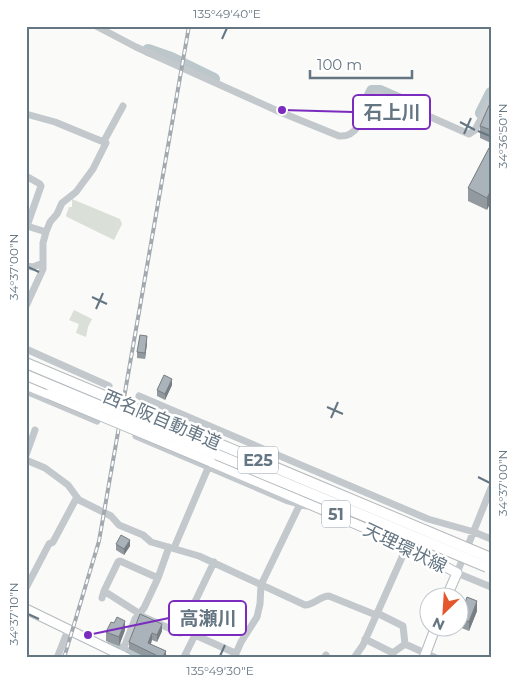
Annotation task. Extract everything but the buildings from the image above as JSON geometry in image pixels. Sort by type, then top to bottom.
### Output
[{"type":"highway","name":"西名阪自動車道","points":[[26,363],[489,563]]},
{"type":"highway","name":"西名阪自動車道","points":[[26,375],[489,563]]},
{"type":"main road","name":"天理環状線","points":[[26,385],[210,465],[301,502],[326,510],[406,546],[457,573],[451,586]]},
{"type":"main road","points":[[26,609],[123,654]]},
{"type":"main road","points":[[424,655],[432,636]]},
{"type":"street","points":[[96,26],[136,47],[338,136],[348,136],[356,130],[371,97],[376,93],[469,134],[478,126],[491,100]]},
{"type":"street","points":[[26,306],[43,269],[43,243],[50,222],[57,214],[62,203],[76,192],[93,169],[106,143],[104,141],[123,106]]},
{"type":"street","points":[[26,114],[55,122],[104,141]]},
{"type":"street","points":[[26,176],[41,186],[27,226],[46,232]]},
{"type":"street","points":[[26,266],[32,267],[44,263]]},
{"type":"street","points":[[26,349],[109,386]]},
{"type":"street","points":[[26,391],[97,421]]},
{"type":"street","points":[[140,396],[428,519],[474,532],[491,539]]},
{"type":"street","points":[[26,455],[35,430]]},
{"type":"street","points":[[123,654],[132,624],[144,608],[210,465],[136,436]]},
{"type":"street","points":[[26,460],[45,468],[68,486],[78,500],[111,516],[119,525],[143,535],[151,542],[172,547],[214,562],[305,605],[310,605],[325,596],[329,596],[376,614],[403,626],[405,644]]},
{"type":"street","points":[[491,488],[457,573],[491,587]]},
{"type":"street","points":[[26,588],[77,497]]},
{"type":"street","points":[[189,658],[185,655],[195,636],[235,656],[257,617],[261,585],[301,502]]},
{"type":"street","points":[[354,658],[365,639],[406,546]]},
{"type":"street","points":[[158,578],[120,561],[103,595],[180,633],[214,562]]},
{"type":"street","points":[[57,658],[68,630]]},
{"type":"street","points":[[365,639],[391,652],[405,644]]},
{"type":"street","points":[[405,644],[424,655],[436,658]]},
{"type":"shaded area","points":[[72,199],[120,219],[122,224],[114,240],[67,217],[69,207],[72,207]]},
{"type":"shaded area","points":[[74,310],[92,319],[86,337],[76,333],[79,324],[69,320]]},
{"type":"waterway","points":[[148,50],[171,58],[214,79]]},
{"type":"waterway","points":[[364,108],[372,91],[380,91],[403,101]]},
{"type":"waterway","points":[[481,113],[491,93]]},
{"type":"waterway","points":[[112,646],[137,658]]},
{"type":"railway","points":[[64,658],[99,541],[189,26]]},
{"type":"place","name":"石上川","points":[[282,110]]},
{"type":"place","name":"高瀬川","points":[[88,635]]}]
